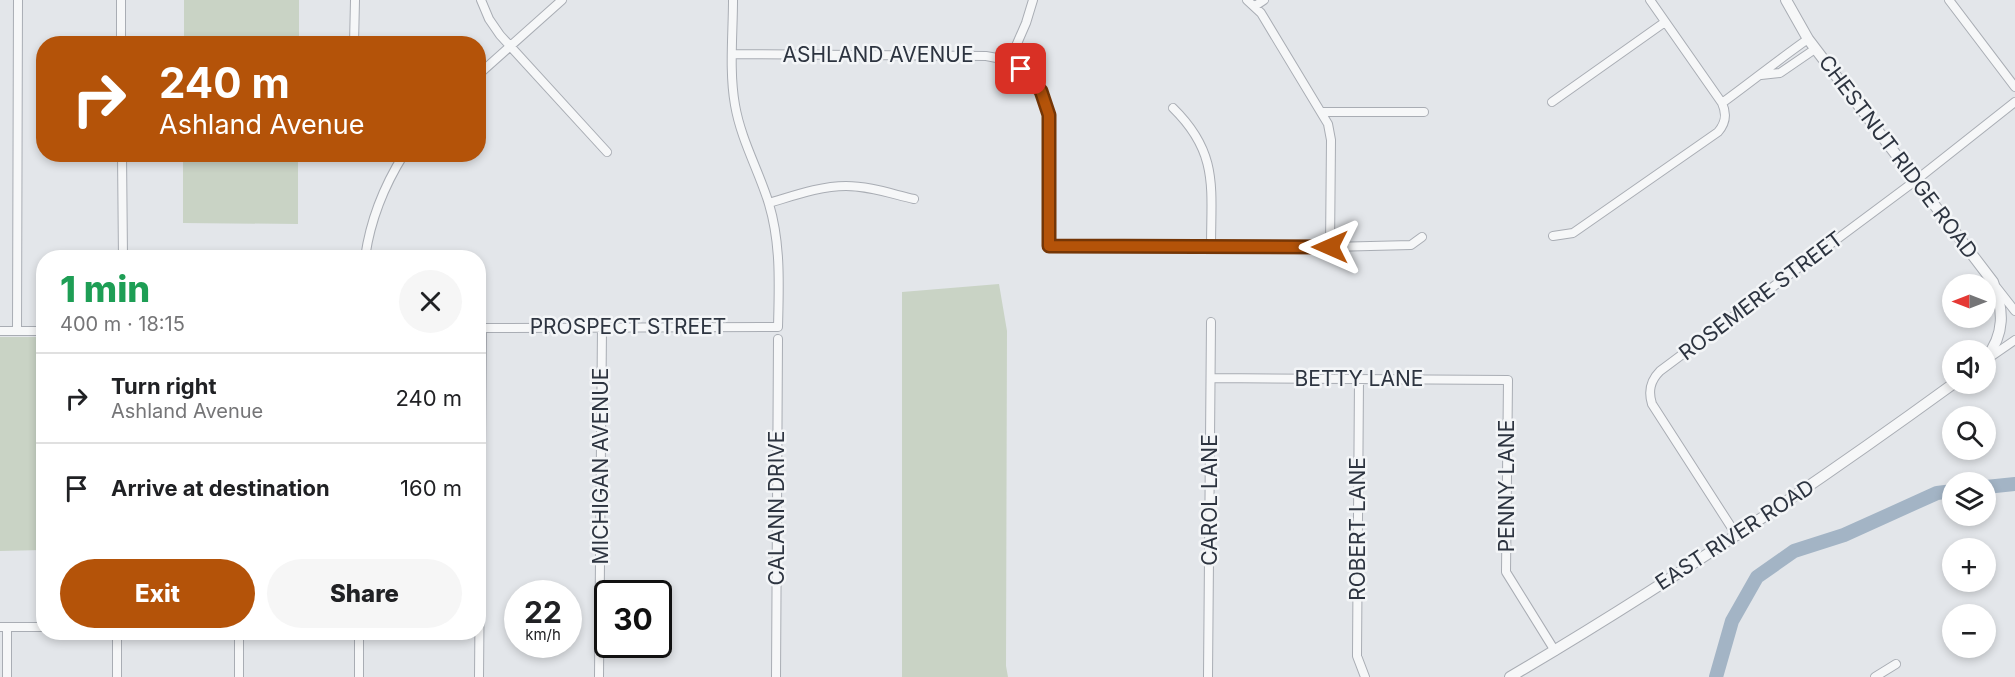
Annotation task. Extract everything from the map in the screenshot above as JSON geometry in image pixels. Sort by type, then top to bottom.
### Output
[{"type":"street","points":[[16,331],[18,0]]},
{"type":"street","points":[[121,0],[121,36]]},
{"type":"street","points":[[354,36],[355,0]]},
{"type":"street","points":[[481,0],[494,27],[607,152]]},
{"type":"street","points":[[486,68],[562,0]]},
{"type":"street","points":[[733,0],[733,89],[738,120],[768,203],[819,189],[846,186],[865,187],[914,199]]},
{"type":"street","points":[[1009,62],[1033,0]]},
{"type":"street","points":[[1247,0],[1255,6],[1328,124],[1331,140],[1330,247]]},
{"type":"street","points":[[1255,6],[1264,0]]},
{"type":"street","points":[[1553,236],[1573,233],[1718,132],[1725,121],[1726,116],[1722,104],[1650,0]]},
{"type":"street","name":"CHESTNUT RIDGE ROAD","points":[[1786,0],[1815,49],[1987,274]]},
{"type":"street","points":[[1949,0],[2015,87]]},
{"type":"street","points":[[1552,102],[1665,22]]},
{"type":"street","points":[[1722,104],[1808,39]]},
{"type":"street","points":[[1761,75],[1780,73],[1815,49]]},
{"type":"street","name":"ASHLAND AVENUE","points":[[732,54],[977,56],[1009,62],[1021,69],[1034,81],[1044,97],[1049,115],[1049,246],[1330,247],[1411,245],[1422,237]]},
{"type":"street","name":"ROSEMERE STREET","points":[[1737,536],[1652,404],[1650,393],[1653,380],[1660,371],[1916,181],[2015,102]]},
{"type":"street","points":[[1173,108],[1198,137],[1208,163],[1211,181],[1211,247]]},
{"type":"street","points":[[1322,112],[1424,112]]},
{"type":"street","points":[[122,162],[123,250]]},
{"type":"street","points":[[367,250],[376,210],[400,162]]},
{"type":"street","name":"PROSPECT STREET","points":[[486,328],[778,327],[778,254],[768,203]]},
{"type":"street","name":"CHESTNUT RIDGE ROAD","points":[[1996,286],[2015,311]]},
{"type":"street","points":[[1996,290],[2002,324],[1996,341]]},
{"type":"street","name":"CAROL LANE","points":[[1208,677],[1211,322]]},
{"type":"street","name":"MICHIGAN AVENUE","points":[[599,677],[602,327]]},
{"type":"street","points":[[0,331],[36,331]]},
{"type":"street","name":"CALANN DRIVE","points":[[776,677],[778,339]]},
{"type":"street","points":[[1996,352],[2015,340]]},
{"type":"street","name":"BETTY LANE","points":[[1211,378],[1508,380]]},
{"type":"street","name":"ROBERT LANE","points":[[1359,379],[1357,656],[1365,677]]},
{"type":"street","name":"PENNY LANE","points":[[1508,380],[1506,572],[1555,651]]},
{"type":"street","name":"EAST RIVER ROAD","points":[[1510,677],[1737,536],[1842,465],[1942,392]]},
{"type":"street","points":[[8,677],[4,627],[36,627]]},
{"type":"street","points":[[117,640],[117,677]]},
{"type":"street","points":[[239,640],[239,677]]},
{"type":"street","points":[[359,640],[359,677]]},
{"type":"street","points":[[479,640],[479,677]]},
{"type":"street","points":[[1875,677],[1896,664]]},
{"type":"green space","points":[[184,0],[299,0],[299,36],[184,36]]},
{"type":"green space","points":[[183,162],[298,162],[298,224],[183,223]]},
{"type":"green space","points":[[999,284],[1007,331],[1006,666],[1008,677],[902,677],[902,292]]},
{"type":"green space","points":[[0,337],[36,337],[36,550],[0,551]]},
{"type":"waterway","points":[[1996,486],[2015,484]]},
{"type":"waterway","points":[[1716,677],[1732,621],[1757,577],[1794,551],[1844,535],[1942,492]]},
{"type":"route","points":[[1021,69],[1041,91],[1049,115],[1049,246],[1330,247]]}]
